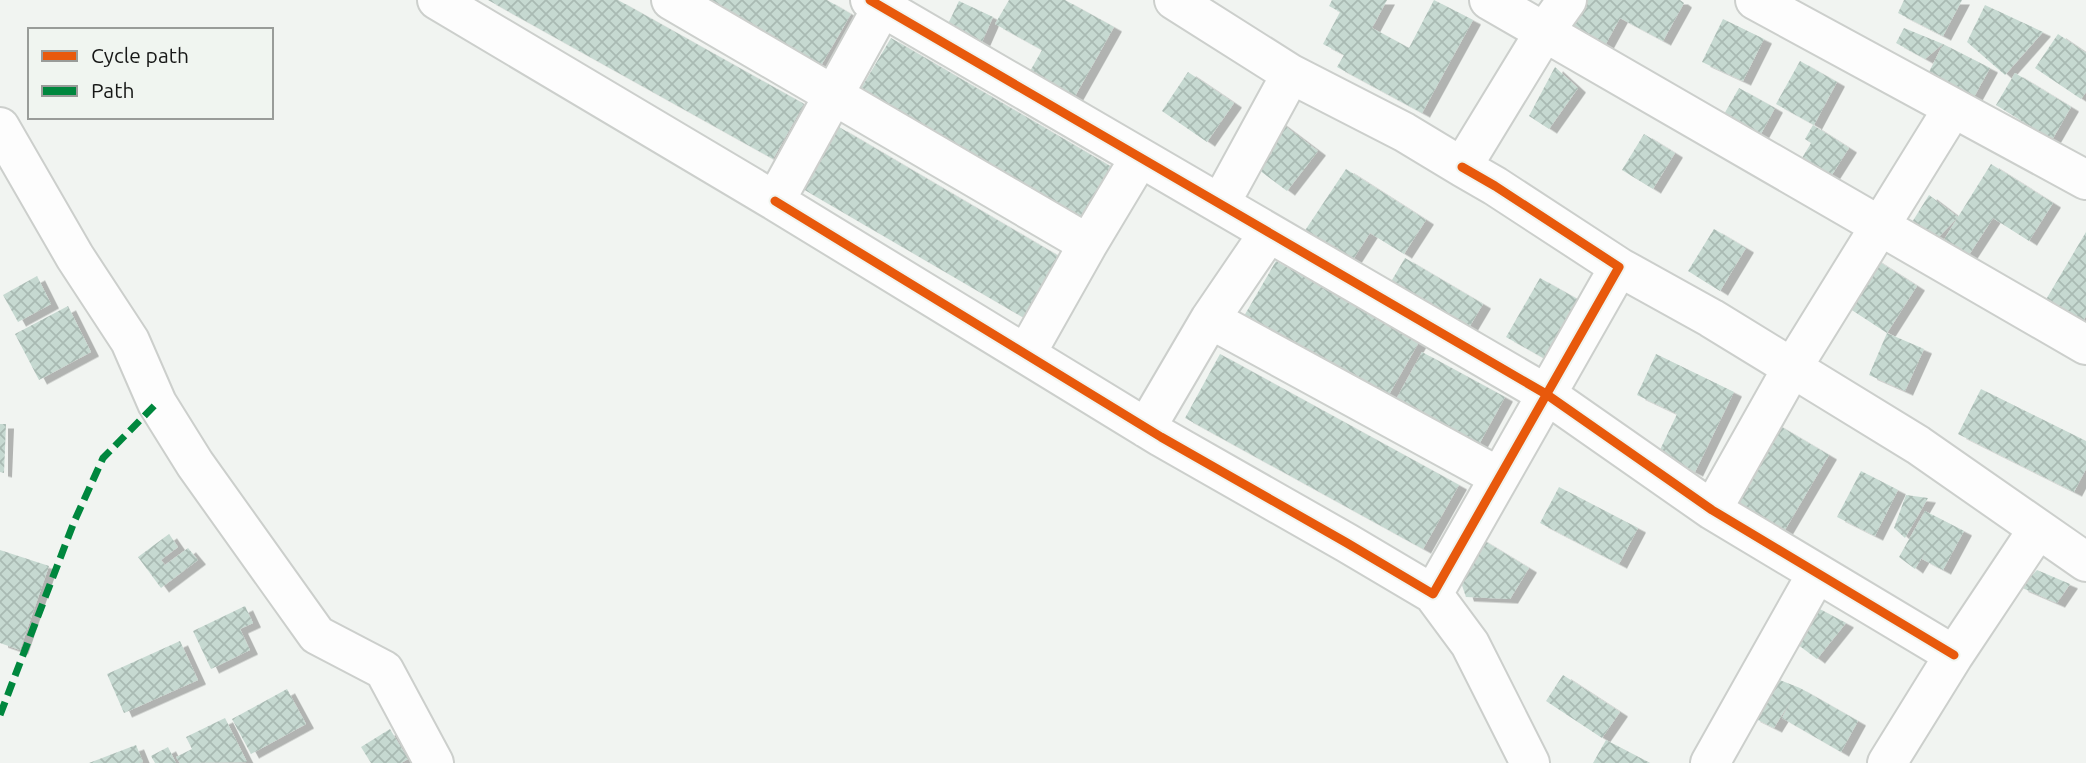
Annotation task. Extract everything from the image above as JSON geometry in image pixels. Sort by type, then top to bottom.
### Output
[{"type":"street","points":[[437,0],[775,201],[1146,428],[1433,594],[1470,644],[1530,763]]},
{"type":"street","points":[[671,0],[1088,244]]},
{"type":"street","points":[[1174,0],[1291,74],[1404,132],[1495,186],[1619,267],[1711,318],[1918,445],[2086,562]]},
{"type":"street","points":[[1489,0],[2086,345]]},
{"type":"street","points":[[1462,167],[1545,31],[1567,0]]},
{"type":"street","points":[[1755,0],[2086,180]]},
{"type":"street","points":[[775,201],[833,95],[879,2],[1139,159],[1546,394],[1712,510],[1954,655]]},
{"type":"street","points":[[1220,204],[1291,74]]},
{"type":"street","points":[[1712,510],[1792,368],[1953,108]]},
{"type":"street","points":[[0,127],[75,257],[130,341],[157,403],[195,464],[317,635],[384,670],[434,763]]},
{"type":"street","points":[[1026,354],[1139,159]]},
{"type":"street","points":[[1146,428],[1210,319],[1268,234]]},
{"type":"street","points":[[1433,594],[1619,267]]},
{"type":"street","points":[[1210,319],[1499,477]]},
{"type":"street","points":[[1888,763],[1954,655],[2038,529]]},
{"type":"street","points":[[1710,763],[1817,573]]},
{"type":"building","points":[[488,0],[618,0],[804,104],[773,159]]},
{"type":"building","points":[[702,0],[827,0],[851,14],[819,69]]},
{"type":"building","points":[[1009,0],[1065,0],[1114,27],[1074,98],[1029,73],[1042,50],[995,24]]},
{"type":"building","points":[[1332,0],[1387,0],[1372,28],[1409,48],[1434,0],[1473,20],[1422,113],[1337,67],[1344,55],[1323,44],[1340,12],[1329,6]]},
{"type":"building","points":[[1576,0],[1680,0],[1684,3],[1663,41],[1620,18],[1602,51],[1560,28]]},
{"type":"building","points":[[1904,0],[1962,0],[1943,36],[1898,13]]},
{"type":"building","points":[[959,1],[993,17],[982,42],[947,26]]},
{"type":"building","points":[[1985,5],[2043,32],[2005,75],[1967,42]]},
{"type":"building","points":[[1723,19],[1764,39],[1743,81],[1702,62]]},
{"type":"building","points":[[1904,28],[1943,44],[1925,59],[1896,43]]},
{"type":"building","points":[[2058,34],[2086,53],[2086,92],[2081,99],[2035,68]]},
{"type":"building","points":[[891,38],[1115,169],[1081,227],[857,95]]},
{"type":"building","points":[[1943,44],[1990,68],[1974,97],[1928,74]]},
{"type":"building","points":[[1800,61],[1837,82],[1814,125],[1776,104]]},
{"type":"building","points":[[1555,67],[1578,88],[1549,129],[1529,116]]},
{"type":"building","points":[[1188,72],[1234,103],[1207,142],[1162,111]]},
{"type":"building","points":[[2015,73],[2071,107],[2052,140],[1996,105]]},
{"type":"building","points":[[1739,88],[1775,108],[1756,143],[1719,123]]},
{"type":"building","points":[[1277,120],[1318,151],[1287,191],[1247,161]]},
{"type":"building","points":[[1813,125],[1849,148],[1828,181],[1799,163],[1811,143],[1805,139]]},
{"type":"building","points":[[839,127],[1067,261],[1031,322],[803,189]]},
{"type":"building","points":[[1644,134],[1675,153],[1653,189],[1622,170]]},
{"type":"building","points":[[1991,164],[2053,203],[2029,241],[1993,218],[1965,261],[1940,246]]},
{"type":"building","points":[[1346,169],[1426,220],[1404,254],[1370,233],[1345,272],[1298,241]]},
{"type":"building","points":[[1929,195],[1958,217],[1931,245],[1909,227]]},
{"type":"building","points":[[1714,229],[1746,248],[1720,291],[1688,271]]},
{"type":"building","points":[[2086,232],[2086,316],[2081,325],[2044,303]]},
{"type":"building","points":[[1867,254],[1917,286],[1887,333],[1838,301]]},
{"type":"building","points":[[1405,258],[1483,304],[1467,331],[1389,285]]},
{"type":"building","points":[[1276,261],[1419,342],[1387,398],[1244,316]]},
{"type":"building","points":[[37,276],[51,304],[18,322],[3,295]]},
{"type":"building","points":[[1540,278],[1579,300],[1545,359],[1506,337]]},
{"type":"building","points":[[68,306],[91,352],[39,380],[15,334]]},
{"type":"building","points":[[1887,333],[1924,349],[1905,391],[1869,375]]},
{"type":"building","points":[[1422,352],[1505,397],[1477,448],[1394,403]]},
{"type":"building","points":[[1220,354],[1459,485],[1423,549],[1185,418]]},
{"type":"building","points":[[1656,354],[1734,392],[1695,472],[1658,454],[1677,414],[1637,395]]},
{"type":"building","points":[[1981,389],[2086,441],[2086,469],[2074,492],[1958,434]]},
{"type":"building","points":[[1773,422],[1829,455],[1782,535],[1726,502]]},
{"type":"building","points":[[0,424],[6,424],[4,473],[0,472]]},
{"type":"building","points":[[1861,471],[1898,490],[1875,536],[1837,517]]},
{"type":"building","points":[[1559,487],[1638,528],[1619,564],[1540,523]]},
{"type":"building","points":[[1906,495],[1928,498],[1905,538],[1894,528]]},
{"type":"building","points":[[1925,511],[1964,531],[1943,570],[1922,559],[1926,551],[1915,569],[1899,557]]},
{"type":"building","points":[[169,534],[178,547],[161,560],[165,565],[188,548],[198,560],[161,588],[138,557]]},
{"type":"building","points":[[1478,537],[1529,568],[1510,599],[1466,597],[1457,571]]},
{"type":"building","points":[[0,550],[49,566],[20,650],[0,643]]},
{"type":"building","points":[[2037,570],[2070,584],[2057,603],[2020,587]]},
{"type":"building","points":[[245,606],[253,623],[240,629],[250,650],[211,669],[193,631]]},
{"type":"building","points":[[1814,606],[1846,623],[1817,659],[1789,638]]},
{"type":"building","points":[[180,641],[198,680],[124,713],[107,674]]},
{"type":"building","points":[[1563,675],[1620,712],[1602,738],[1546,701]]},
{"type":"building","points":[[1772,677],[1800,688],[1858,721],[1841,752],[1782,718],[1790,702],[1774,728],[1752,717]]},
{"type":"building","points":[[287,689],[306,724],[251,754],[232,719]]},
{"type":"building","points":[[225,718],[247,762],[180,763],[176,757],[192,749],[186,737]]},
{"type":"building","points":[[390,729],[408,759],[401,763],[371,763],[361,747]]},
{"type":"building","points":[[1606,740],[1650,763],[1593,763]]},
{"type":"building","points":[[136,745],[143,762],[89,763]]},
{"type":"building","points":[[168,747],[176,763],[155,763],[151,756]]},
{"type":"marked path","points":[[0,715],[74,522],[103,458],[157,403]]},
{"type":"cycle path","points":[[870,0],[1546,394],[1712,510],[1954,655]]},
{"type":"cycle path","points":[[775,201],[1161,437],[1433,594],[1619,267],[1462,167]]}]
